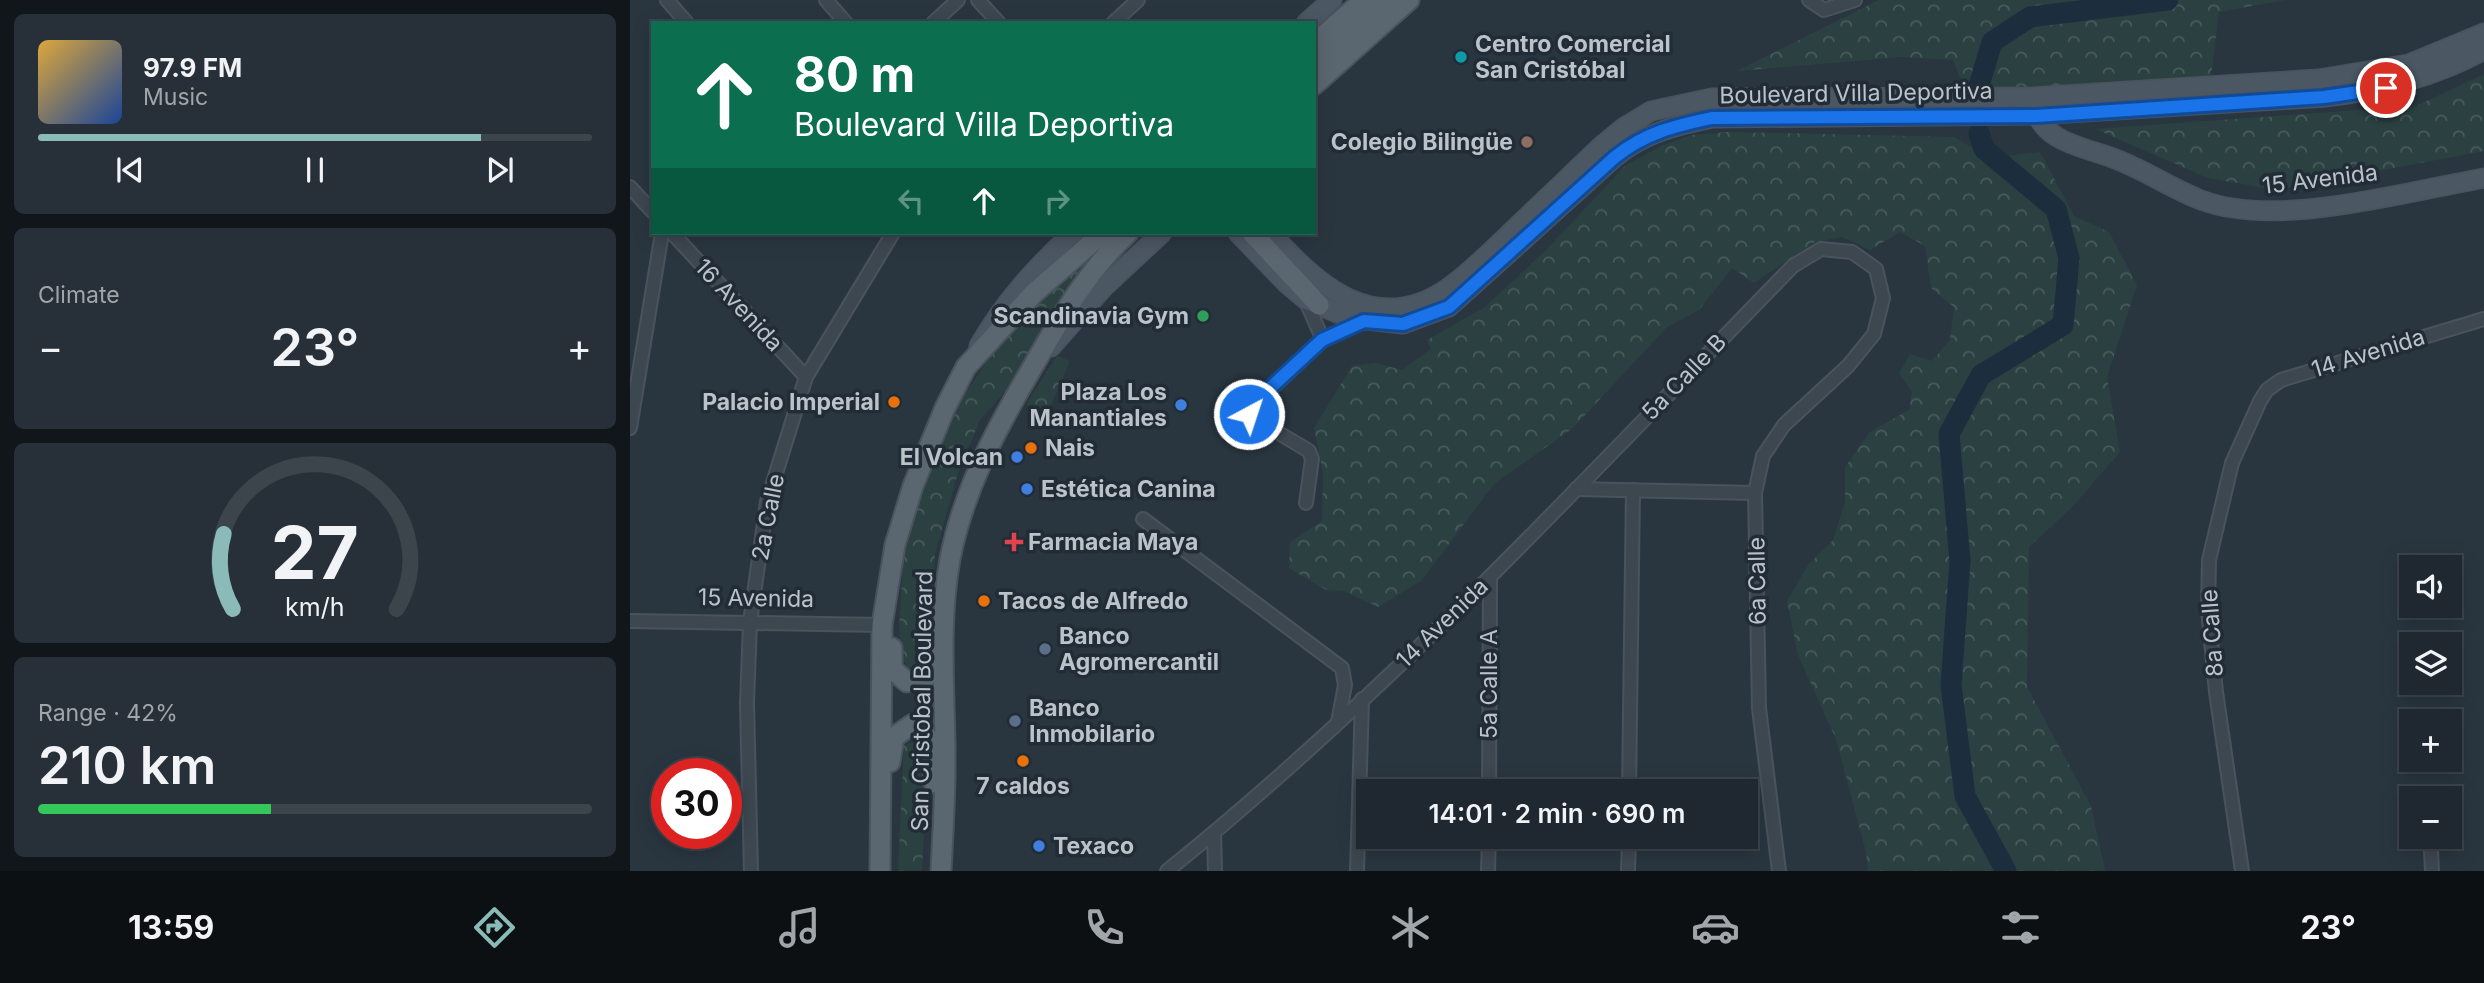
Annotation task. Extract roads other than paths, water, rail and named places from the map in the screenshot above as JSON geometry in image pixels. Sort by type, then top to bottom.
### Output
[{"type":"main road","points":[[1308,21],[1332,0]]},
{"type":"main road","points":[[1316,27],[1363,0]]},
{"type":"main road","points":[[1316,42],[1363,0]]},
{"type":"main road","points":[[1316,63],[1388,0]]},
{"type":"main road","points":[[1316,83],[1409,0]]},
{"type":"main road","points":[[1316,95],[1420,0]]},
{"type":"main road","name":"Boulevard Villa Deportiva","points":[[1273,235],[1300,266],[1327,289],[1340,296],[1396,308],[1420,303],[1446,290],[1507,246],[1636,140],[1661,129],[1712,118],[2036,116],[2361,93],[2415,80],[2458,54],[2484,33]]},
{"type":"main road","name":"Boulevard Villa Deportiva","points":[[1240,235],[1286,283],[1312,302],[1364,321],[1403,324],[1449,307],[1600,147],[1651,111],[1712,98],[2033,97],[2319,79],[2484,50]]},
{"type":"main road","points":[[2033,97],[2036,116]]},
{"type":"main road","name":"15 Avenida","points":[[2036,116],[2054,137],[2138,167],[2202,200],[2255,212],[2293,212],[2484,178]]},
{"type":"main road","points":[[882,871],[882,625],[895,545],[918,474],[945,408],[966,368],[1004,305],[1071,235]]},
{"type":"main road","points":[[966,368],[1006,321],[1101,235]]},
{"type":"main road","name":"San Cristobal Boulevard","points":[[940,871],[945,791],[943,650],[950,560],[964,506],[984,454],[1012,398],[1029,374],[1041,347],[1085,280],[1126,235]]},
{"type":"main road","points":[[1029,374],[1104,286],[1160,235]]},
{"type":"main road","points":[[1254,235],[1312,302]]},
{"type":"main road","points":[[895,545],[892,669],[907,682],[926,677],[930,667],[941,584],[950,560]]},
{"type":"main road","points":[[882,871],[890,751],[894,737],[913,724],[924,729],[930,739],[940,871]]},
{"type":"street","points":[[667,0],[685,21]]},
{"type":"street","points":[[826,0],[844,21]]},
{"type":"street","points":[[935,21],[958,0]]},
{"type":"street","points":[[978,0],[997,21]]},
{"type":"street","points":[[1809,0],[1824,10],[1855,0]]},
{"type":"street","points":[[1114,21],[1134,1]]},
{"type":"street","points":[[630,187],[651,210]]},
{"type":"street","points":[[630,428],[662,235]]},
{"type":"street","name":"16 Avenida","points":[[674,235],[806,377]]},
{"type":"street","name":"2a Calle","points":[[751,871],[747,703],[750,622],[767,502],[806,377],[884,236]]},
{"type":"street","name":"5a Calle B","points":[[1576,489],[1793,266],[1821,249],[1852,252],[1876,269],[1884,298],[1874,334]]},
{"type":"street","points":[[1312,302],[1322,340]]},
{"type":"street","name":"14 Avenida","points":[[2260,401],[2267,390],[2281,380],[2484,319]]},
{"type":"street","points":[[1306,503],[1312,459],[1309,451],[1252,417],[1248,411],[1322,340],[1364,321]]},
{"type":"street","name":"6a Calle","points":[[1779,871],[1759,708],[1755,493],[1763,456],[1784,425],[1848,366],[1874,334]]},
{"type":"street","name":"8a Calle","points":[[2242,871],[2216,692],[2208,610],[2209,560],[2232,463],[2260,401]]},
{"type":"street","points":[[1576,489],[1755,493]]},
{"type":"street","name":"14 Avenida","points":[[1167,871],[1214,833],[1338,722],[1490,578],[1576,489]]},
{"type":"street","points":[[1629,779],[1633,490]]},
{"type":"street","points":[[1143,519],[1342,668],[1345,685],[1338,722]]},
{"type":"street","name":"5a Calle A","points":[[1489,779],[1490,578]]},
{"type":"street","name":"15 Avenida","points":[[630,621],[882,625]]},
{"type":"street","points":[[1357,871],[1362,699]]},
{"type":"street","points":[[1214,833],[1214,871]]},
{"type":"street","points":[[1488,871],[1489,849]]},
{"type":"street","points":[[1628,871],[1629,849]]},
{"type":"street","points":[[2431,851],[2432,871]]},
{"type":"waterway","points":[[1978,89],[1992,42],[2030,17],[2168,0]]},
{"type":"waterway","points":[[1979,133],[1984,149],[2056,209],[2069,258],[2063,325],[1981,375],[1949,434],[1960,561],[1951,685],[1965,796],[2006,871]]},
{"type":"place","name":"Centro Comercial San Cristóbal","points":[[1461,57]]},
{"type":"place","name":"Colegio Bilingüe","points":[[1527,142]]},
{"type":"place","name":"Scandinavia Gym","points":[[1203,316]]},
{"type":"place","name":"Palacio Imperial","points":[[894,402]]},
{"type":"place","name":"Plaza Los Manantiales","points":[[1181,405]]},
{"type":"place","name":"Nais","points":[[1031,448]]},
{"type":"place","name":"El Volcan","points":[[1017,457]]},
{"type":"place","name":"Estética Canina","points":[[1027,489]]},
{"type":"place","name":"Farmacia Maya","points":[[1014,542]]},
{"type":"place","name":"Tacos de Alfredo","points":[[984,601]]},
{"type":"place","name":"Banco Agromercantil","points":[[1045,649]]},
{"type":"place","name":"Banco Inmobilario","points":[[1015,721]]},
{"type":"place","name":"7 caldos","points":[[1023,761]]},
{"type":"place","name":"Texaco","points":[[1039,846]]}]
